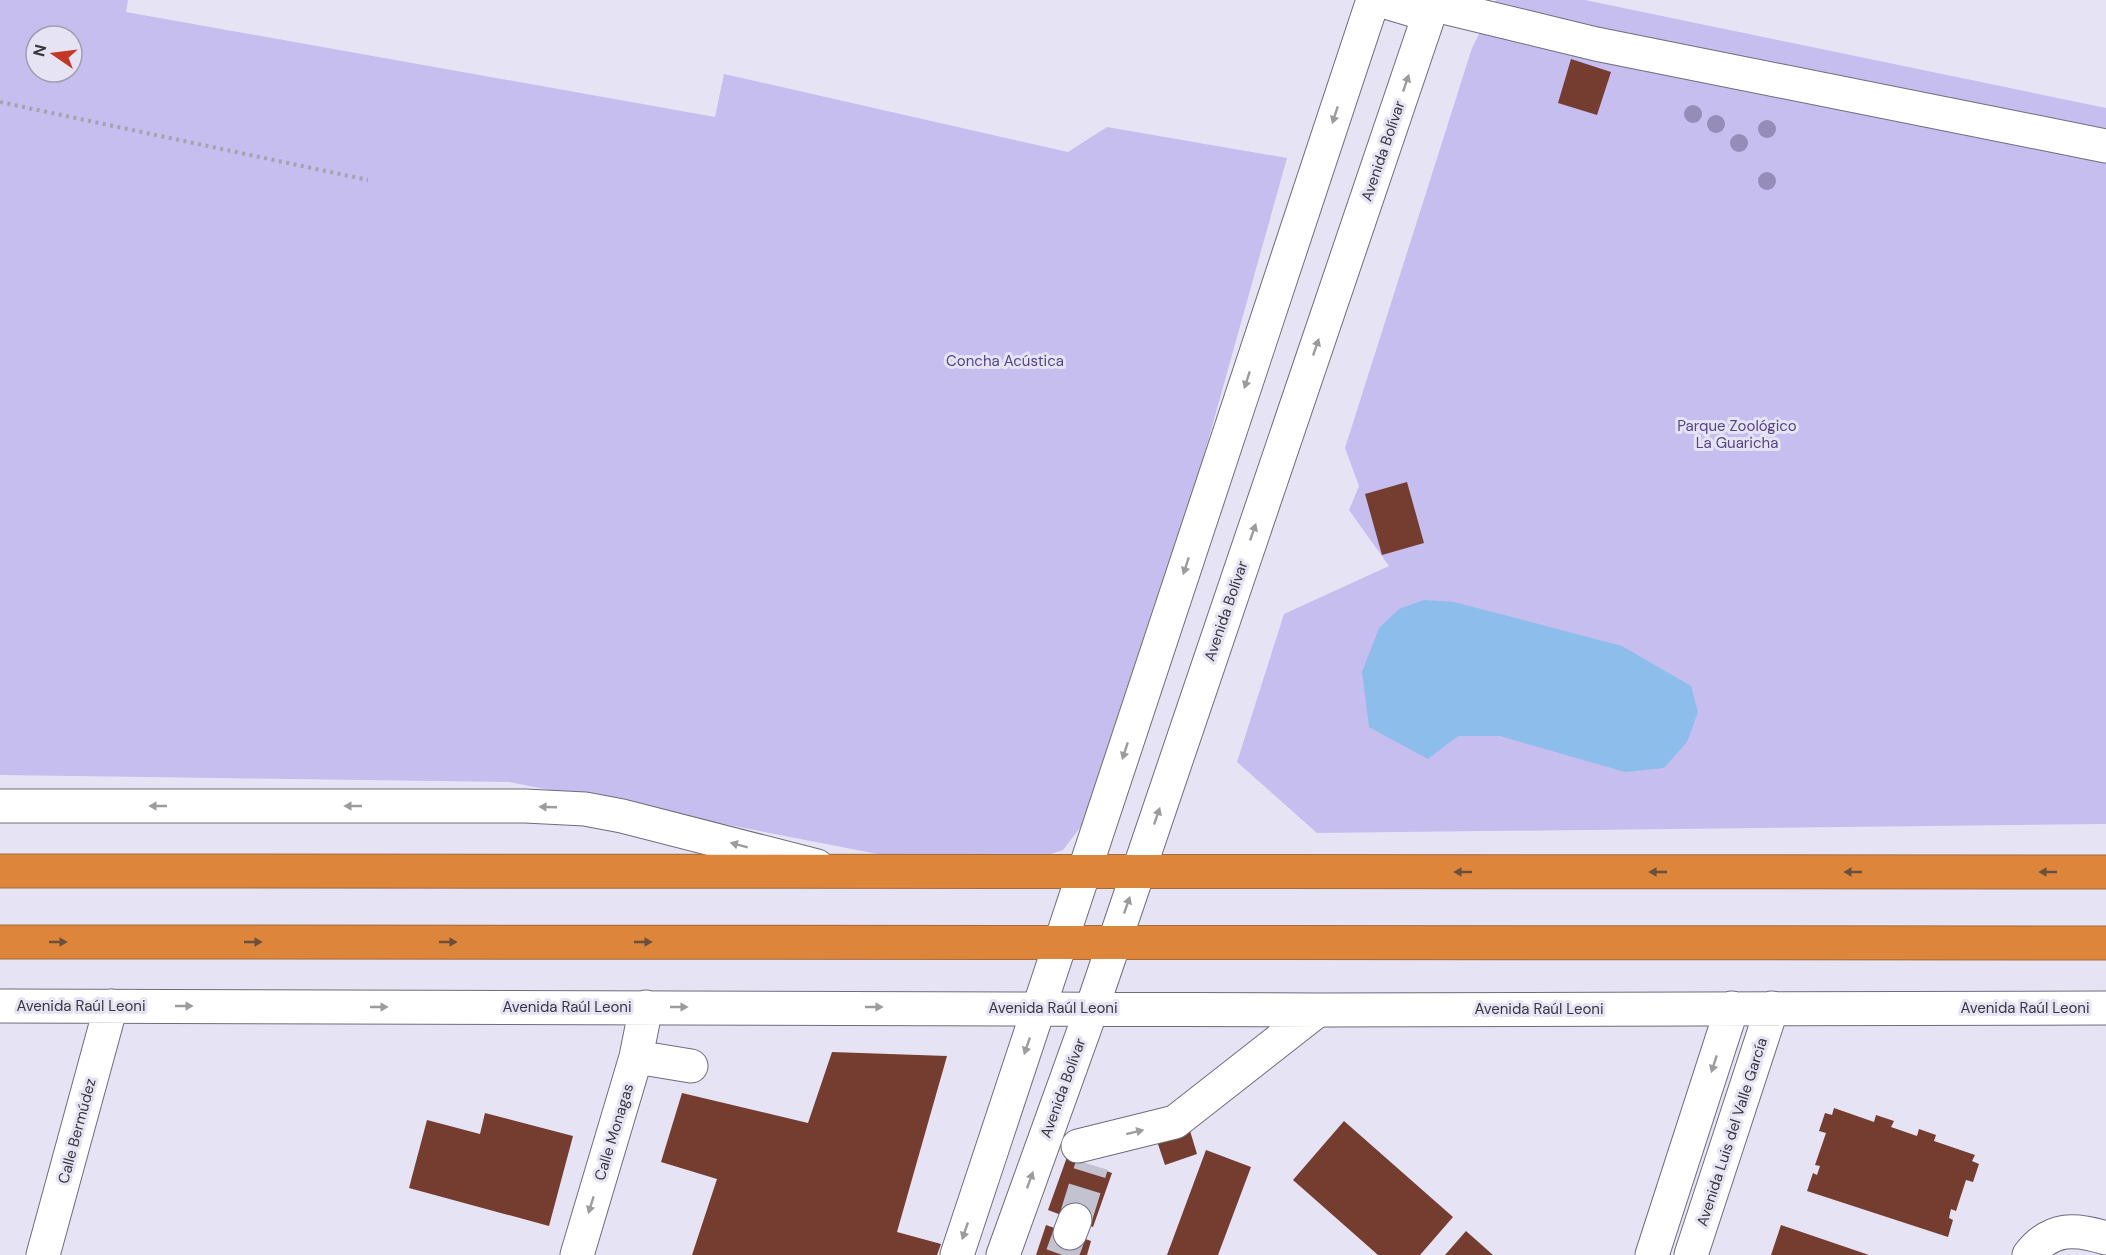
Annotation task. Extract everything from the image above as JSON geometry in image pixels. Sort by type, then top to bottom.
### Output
[{"type":"highway","points":[[0,871],[2106,872]]},
{"type":"highway","points":[[0,942],[2106,943]]},
{"type":"street","points":[[957,1255],[1373,0]]},
{"type":"street","name":"Avenida Bolívar","points":[[1003,1255],[1092,1008],[1429,15],[1379,0]]},
{"type":"street","points":[[1435,5],[1596,44],[2106,146]]},
{"type":"street","points":[[0,806],[525,806],[585,809],[633,818],[836,871]]},
{"type":"street","name":"Avenida Raúl Leoni","points":[[0,1006],[1318,1010],[2106,1008]]},
{"type":"street","name":"Calle Bermúdez","points":[[43,1255],[111,1006]]},
{"type":"street","name":"Calle Monagas","points":[[577,1255],[636,1057],[646,1007]]},
{"type":"street","points":[[1652,1255],[1732,1008]]},
{"type":"street","name":"Avenida Luis del Valle García","points":[[1691,1255],[1772,1008]]},
{"type":"street","points":[[1052,1119],[1085,1156],[1175,1122],[1318,1010]]},
{"type":"street","points":[[636,1057],[691,1066]]},
{"type":"street","points":[[2030,1255],[2039,1243],[2058,1233],[2082,1230],[2102,1243]]},
{"type":"path","points":[[0,102],[368,180]]},
{"type":"green space","name":"Concha Acústica","points":[[0,0],[128,0],[126,12],[715,117],[724,74],[1068,152],[1107,127],[1287,158],[1194,491],[1086,820],[1063,850],[1027,862],[898,858],[509,782],[0,775]]},
{"type":"green space","name":"Parque Zoológico La Guaricha","points":[[1496,0],[1585,0],[2106,108],[2106,824],[1317,833],[1237,762],[1284,614],[1389,566],[1349,510],[1359,486],[1345,448],[1472,48]]},
{"type":"water","points":[[1424,600],[1454,602],[1622,646],[1691,686],[1698,712],[1687,742],[1664,768],[1625,772],[1500,736],[1458,736],[1428,759],[1369,727],[1362,672],[1379,628],[1399,609]]},
{"type":"building","points":[[1571,59],[1611,72],[1597,115],[1558,103]]},
{"type":"building","points":[[1407,482],[1424,543],[1382,555],[1365,494]]},
{"type":"building","points":[[832,1052],[947,1056],[897,1232],[941,1244],[937,1255],[692,1255],[717,1179],[661,1162],[682,1093],[808,1123]]},
{"type":"building","points":[[1834,1108],[1874,1122],[1876,1115],[1894,1121],[1891,1127],[1917,1136],[1919,1129],[1936,1135],[1934,1141],[1975,1155],[1972,1161],[1979,1164],[1973,1182],[1966,1180],[1956,1211],[1951,1209],[1949,1218],[1953,1220],[1948,1237],[1807,1191],[1813,1173],[1817,1175],[1820,1166],[1815,1165],[1826,1133],[1819,1131],[1825,1113],[1832,1115]]},
{"type":"building","points":[[485,1113],[573,1136],[549,1226],[409,1188],[427,1120],[480,1134]]},
{"type":"building","points":[[1344,1121],[1453,1217],[1420,1255],[1378,1255],[1293,1180]]},
{"type":"building","points":[[1188,1124],[1197,1154],[1165,1165],[1155,1135]]},
{"type":"building","points":[[1206,1150],[1251,1167],[1218,1255],[1167,1255]]},
{"type":"building","points":[[1067,1157],[1112,1173],[1093,1227],[1048,1210]]},
{"type":"building","points":[[1046,1225],[1091,1241],[1087,1255],[1036,1255]]},
{"type":"building","points":[[1781,1225],[1869,1255],[1771,1255]]},
{"type":"building","points":[[1466,1231],[1493,1255],[1445,1255]]},
{"type":"tunnel","points":[[1075,1220],[1092,1165]]},
{"type":"tunnel","points":[[1062,1255],[1070,1233]]}]
